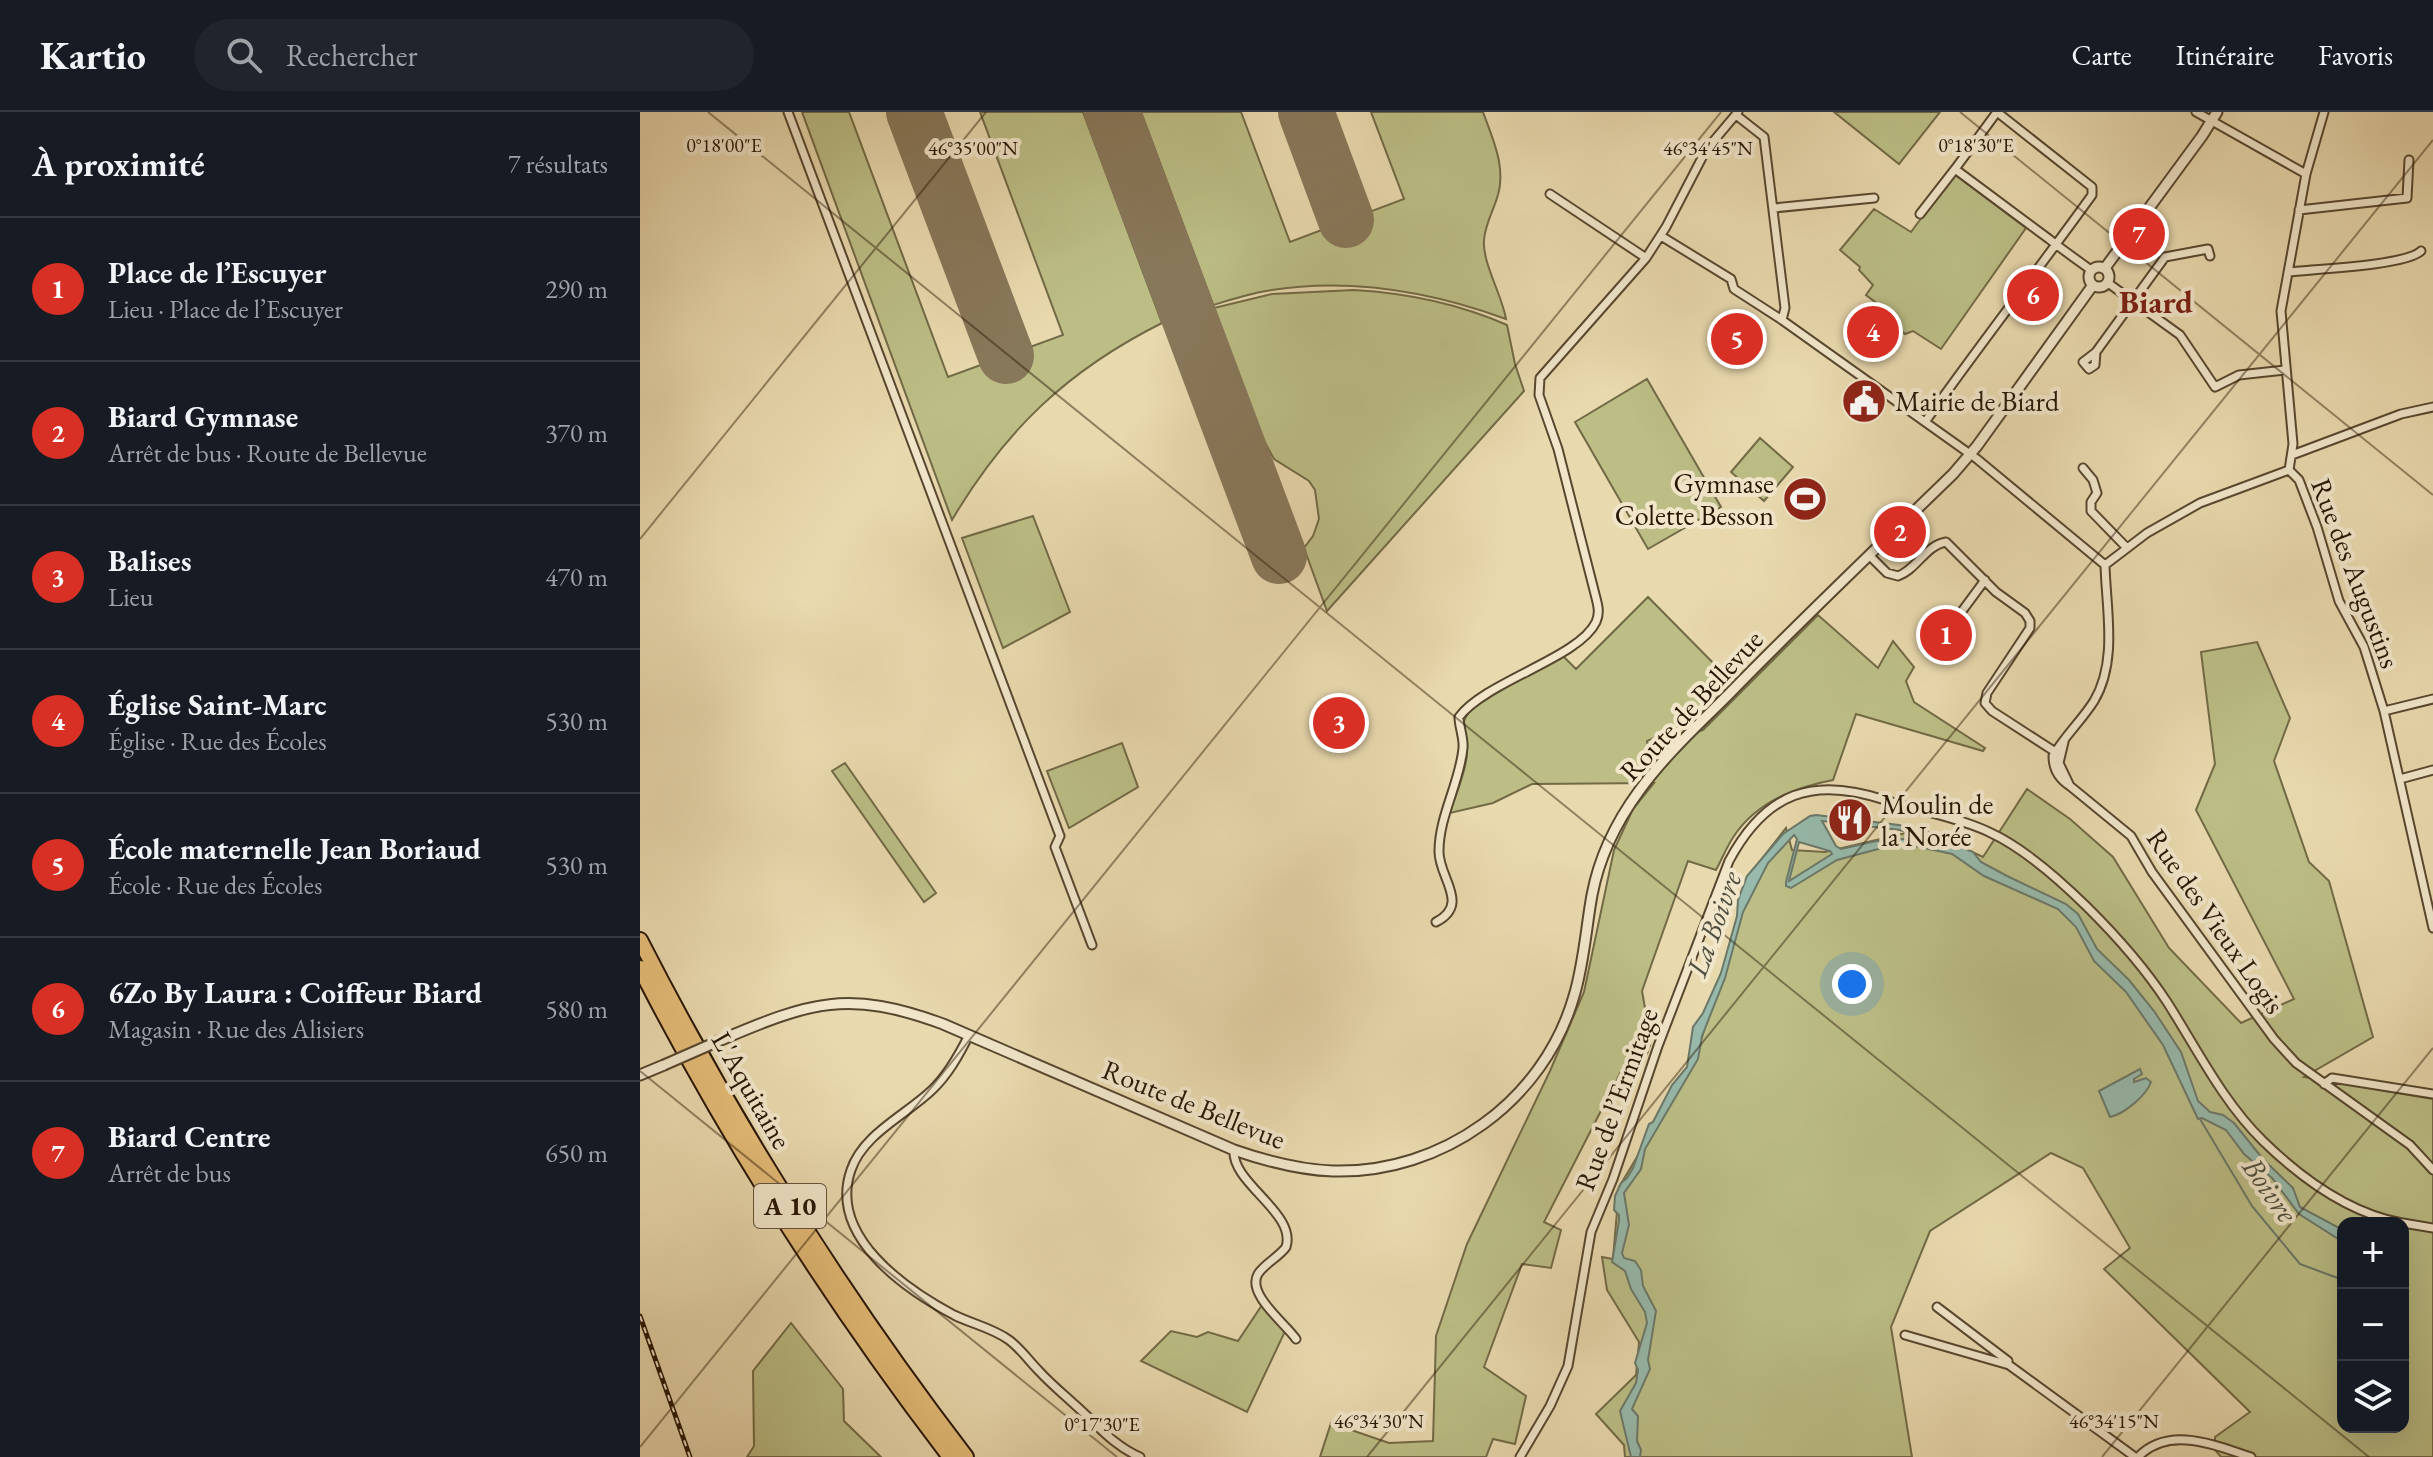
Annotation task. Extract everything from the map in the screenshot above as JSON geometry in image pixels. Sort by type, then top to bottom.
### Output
[{"type":"highway","name":"L'Aquitaine","points":[[640,940],[709,1069],[785,1198],[858,1310],[966,1457]]},
{"type":"highway","name":"L'Aquitaine","points":[[640,968],[704,1087],[775,1206],[848,1317],[950,1457]]},
{"type":"street","points":[[788,112],[1060,836],[1055,847],[1092,945]]},
{"type":"street","points":[[1920,214],[1997,112],[2092,187],[2092,195],[1925,422]]},
{"type":"street","points":[[2196,112],[2306,174]]},
{"type":"street","points":[[2105,268],[2217,112]]},
{"type":"street","points":[[2105,565],[2126,547],[2200,503],[2289,470],[2292,455],[2281,311],[2306,174],[2324,112]]},
{"type":"street","points":[[1436,922],[1445,917],[1452,904],[1452,895],[1438,855],[1463,744],[1459,717],[1466,708],[1490,692],[1588,634],[1598,617],[1596,598],[1558,449],[1539,395],[1540,378],[1646,258],[1661,236],[1706,150],[1737,114],[1764,137],[1785,308],[1782,320]]},
{"type":"street","points":[[2299,210],[2407,198],[2409,160]]},
{"type":"street","points":[[1955,169],[2091,270]]},
{"type":"street","points":[[1550,194],[1646,258]]},
{"type":"street","points":[[1774,208],[1874,198]]},
{"type":"street","points":[[1661,236],[1731,279],[1734,289],[1970,454],[2105,565],[2108,627],[2104,675],[2095,698],[2058,754],[1985,703],[1987,693],[2030,628],[2025,613],[2006,601],[1946,542],[1938,544],[1898,576],[1887,573],[1869,555]]},
{"type":"street","points":[[2096,352],[2165,257],[2208,249],[2210,256]]},
{"type":"street","points":[[2288,272],[2393,261],[2421,251]]},
{"type":"street","points":[[2105,268],[2109,273],[2108,283],[2103,287],[2093,285],[2089,276],[2091,270],[2105,268]]},
{"type":"street","points":[[2108,283],[2180,335],[2215,387],[2239,375],[2285,370]]},
{"type":"street","name":"Route de Bellevue","points":[[640,1075],[794,1010],[845,1003],[874,1005],[904,1011],[969,1035],[1234,1150],[1267,1161],[1336,1171],[1380,1167],[1437,1151],[1469,1135],[1497,1115],[1536,1073],[1561,1033],[1574,996],[1593,891],[1602,861],[1622,815],[1636,794],[1673,750],[1953,474],[2093,285]]},
{"type":"street","points":[[2292,455],[2401,414],[2433,407]]},
{"type":"street","points":[[2083,468],[2093,480],[2097,493],[2091,502],[2091,511],[2126,547]]},
{"type":"street","name":"Rue des Augustins","points":[[2289,470],[2299,480],[2339,601],[2364,647],[2384,711],[2433,928]]},
{"type":"street","points":[[1954,622],[1985,580]]},
{"type":"street","points":[[2384,711],[2433,699]]},
{"type":"street","name":"Rue des Vieux Logis","points":[[2058,754],[2055,769],[2070,786],[2131,836],[2152,872],[2274,1039],[2296,1063],[2410,1145],[2433,1170]]},
{"type":"street","points":[[2400,779],[2433,770]]},
{"type":"street","name":"Rue de l’Ermitage","points":[[1520,1457],[1550,1406],[1568,1366],[1591,1232],[1729,861],[1747,833],[1766,812],[1782,801],[1817,788],[1856,791],[1986,830],[2030,854],[2086,908],[2137,965],[2261,1139],[2282,1160],[2332,1196],[2375,1217]]},
{"type":"street","points":[[969,1035],[952,1066],[935,1087],[857,1156],[851,1168],[846,1196],[852,1224],[874,1255],[913,1291],[958,1318],[1011,1341],[1110,1440],[1140,1457]]},
{"type":"street","points":[[2324,1084],[2332,1078],[2433,1094]]},
{"type":"street","points":[[1234,1150],[1234,1162],[1280,1220],[1287,1234],[1286,1247],[1259,1272],[1255,1284],[1266,1304],[1296,1339]]},
{"type":"street","name":"Rue de l’Ermitage","points":[[2409,1224],[2433,1228]]},
{"type":"street","points":[[1937,1307],[2136,1457],[2160,1442],[2174,1439],[2193,1439],[2251,1457]]},
{"type":"street","points":[[1905,1335],[1997,1361],[2024,1373]]},
{"type":"green space","points":[[802,112],[849,112],[948,377],[1063,335],[980,112],[1083,112],[1162,323],[1097,361],[1042,405],[994,458],[952,520]]},
{"type":"green space","points":[[1141,112],[1241,112],[1290,242],[1404,199],[1371,112],[1483,112],[1500,165],[1500,187],[1486,229],[1484,249],[1506,319],[1418,294],[1358,286],[1297,287],[1259,292],[1213,305]]},
{"type":"green space","points":[[1834,112],[1940,112],[1899,164]]},
{"type":"green space","points":[[1954,174],[2026,228],[1941,349],[1913,331],[1905,334],[1890,321],[1892,315],[1866,295],[1873,285],[1859,270],[1860,267],[1840,250],[1874,209],[1911,232]]},
{"type":"green space","points":[[1354,290],[1432,300],[1507,325],[1524,391],[1327,611],[1304,548],[1313,536],[1319,519],[1315,490],[1309,481],[1274,459],[1262,437],[1214,308],[1272,294]]},
{"type":"green space","points":[[1647,379],[1721,507],[1648,549],[1575,422]]},
{"type":"green space","points":[[1760,438],[1793,467],[1764,501],[1731,472]]},
{"type":"green space","points":[[1033,516],[1070,612],[1003,648],[962,538]]},
{"type":"green space","points":[[1648,597],[1733,683],[1695,720],[1647,741],[1648,746],[1703,730],[1818,615],[1878,668],[1893,641],[1914,667],[1906,681],[1914,702],[1985,748],[1983,751],[1856,714],[1833,780],[1791,792],[1754,814],[1734,836],[1716,870],[1688,861],[1642,991],[1651,1042],[1647,1054],[1628,1058],[1544,1222],[1561,1230],[1551,1268],[1522,1264],[1484,1367],[1526,1396],[1515,1444],[1493,1439],[1486,1457],[1320,1457],[1331,1423],[1389,1443],[1433,1441],[1436,1336],[1467,1244],[1550,1071],[1584,992],[1614,850],[1633,809],[1654,783],[1532,784],[1493,803],[1450,813],[1467,756],[1464,720],[1472,708],[1561,654],[1576,669]]},
{"type":"green space","points":[[2257,642],[2290,718],[2274,761],[2309,862],[2329,881],[2373,1037],[2304,1077],[2433,1099],[2433,1457],[2221,1457],[2215,1450],[2215,1437],[2250,1412],[2104,1269],[2130,1248],[2083,1168],[2051,1153],[1930,1231],[1891,1327],[1912,1457],[1625,1457],[1624,1445],[1596,1414],[1636,1375],[1639,1342],[1607,1290],[1602,1257],[1613,1259],[1619,1187],[1695,1060],[1753,870],[1786,828],[1792,850],[1825,852],[1923,829],[1983,857],[2027,789],[2070,819],[2113,857],[2169,948],[2241,1023],[2294,999],[2196,810],[2215,764],[2201,652]]},
{"type":"green space","points":[[1122,743],[1138,787],[1069,828],[1047,771]]},
{"type":"green space","points":[[845,763],[936,893],[924,902],[832,771]]},
{"type":"green space","points":[[1266,1299],[1288,1325],[1247,1412],[1141,1361],[1171,1331],[1197,1337],[1208,1332],[1238,1341]]},
{"type":"green space","points":[[791,1323],[843,1389],[844,1421],[881,1457],[747,1457],[754,1446],[753,1371]]},
{"type":"shaded area","points":[[1816,815],[1899,825],[1973,852],[1981,862],[2066,904],[2078,914],[2097,949],[2129,980],[2154,1011],[2181,1052],[2198,1101],[2210,1112],[2223,1115],[2234,1123],[2263,1159],[2293,1188],[2300,1207],[2337,1227],[2337,1238],[2299,1214],[2272,1178],[2244,1154],[2226,1130],[2198,1119],[2163,1045],[2126,992],[2094,961],[2076,927],[2058,909],[1984,876],[1952,854],[1915,846],[1882,848],[1837,860],[1791,888],[1786,886],[1786,882],[1797,839],[1794,835],[1768,863],[1743,912],[1725,978],[1702,1036],[1698,1059],[1645,1149],[1641,1169],[1624,1193],[1629,1225],[1622,1253],[1624,1258],[1635,1261],[1641,1270],[1643,1286],[1656,1311],[1648,1360],[1650,1369],[1632,1409],[1638,1416],[1640,1457],[1631,1457],[1620,1411],[1636,1383],[1638,1370],[1635,1363],[1647,1323],[1645,1312],[1631,1289],[1625,1271],[1612,1262],[1619,1221],[1619,1215],[1614,1210],[1615,1196],[1633,1168],[1649,1124],[1653,1122],[1672,1085],[1687,1067],[1693,1027],[1703,1013],[1721,973],[1737,916],[1738,900],[1747,876],[1783,834]],"holes":[[[1822,821],[1900,830],[1916,838],[1876,841],[1841,849],[1836,846]],[[1799,842],[1832,854],[1789,881]]]},
{"type":"shaded area","points":[[2140,1069],[2142,1074],[2134,1082],[2146,1078],[2151,1082],[2148,1087],[2134,1104],[2110,1117],[2099,1091]]},
{"type":"waterway","name":"Boivre","points":[[2200,1119],[2252,1206],[2300,1264],[2337,1278]]},
{"type":"runway","points":[[914,112],[1006,356]]},
{"type":"runway","points":[[1112,112],[1279,556]]},
{"type":"runway","points":[[1306,112],[1346,220]]},
{"type":"railway","points":[[640,1316],[690,1457]]},
{"type":"place","name":"Biard Centre","points":[[2139,234]]},
{"type":"place","name":"6Zo By Laura : Coiffeur Biard","points":[[2033,295]]},
{"type":"place","name":"Église Saint-Marc","points":[[1873,332]]},
{"type":"place","name":"École maternelle Jean Boriaud","points":[[1737,339]]},
{"type":"place","name":"Mairie de Biard","points":[[1864,401]]},
{"type":"place","name":"Gymnase Colette Besson","points":[[1805,499]]},
{"type":"place","name":"Biard Gymnase","points":[[1900,532]]},
{"type":"place","name":"Place de l’Escuyer","points":[[1946,635]]},
{"type":"place","name":"Balises","points":[[1339,723]]},
{"type":"place","name":"Moulin de la Norée","points":[[1850,820]]},
{"type":"district","name":"Biard","points":[[2156,302]]},
{"type":"water label","name":"La Boivre","points":[[1714,924]]}]
